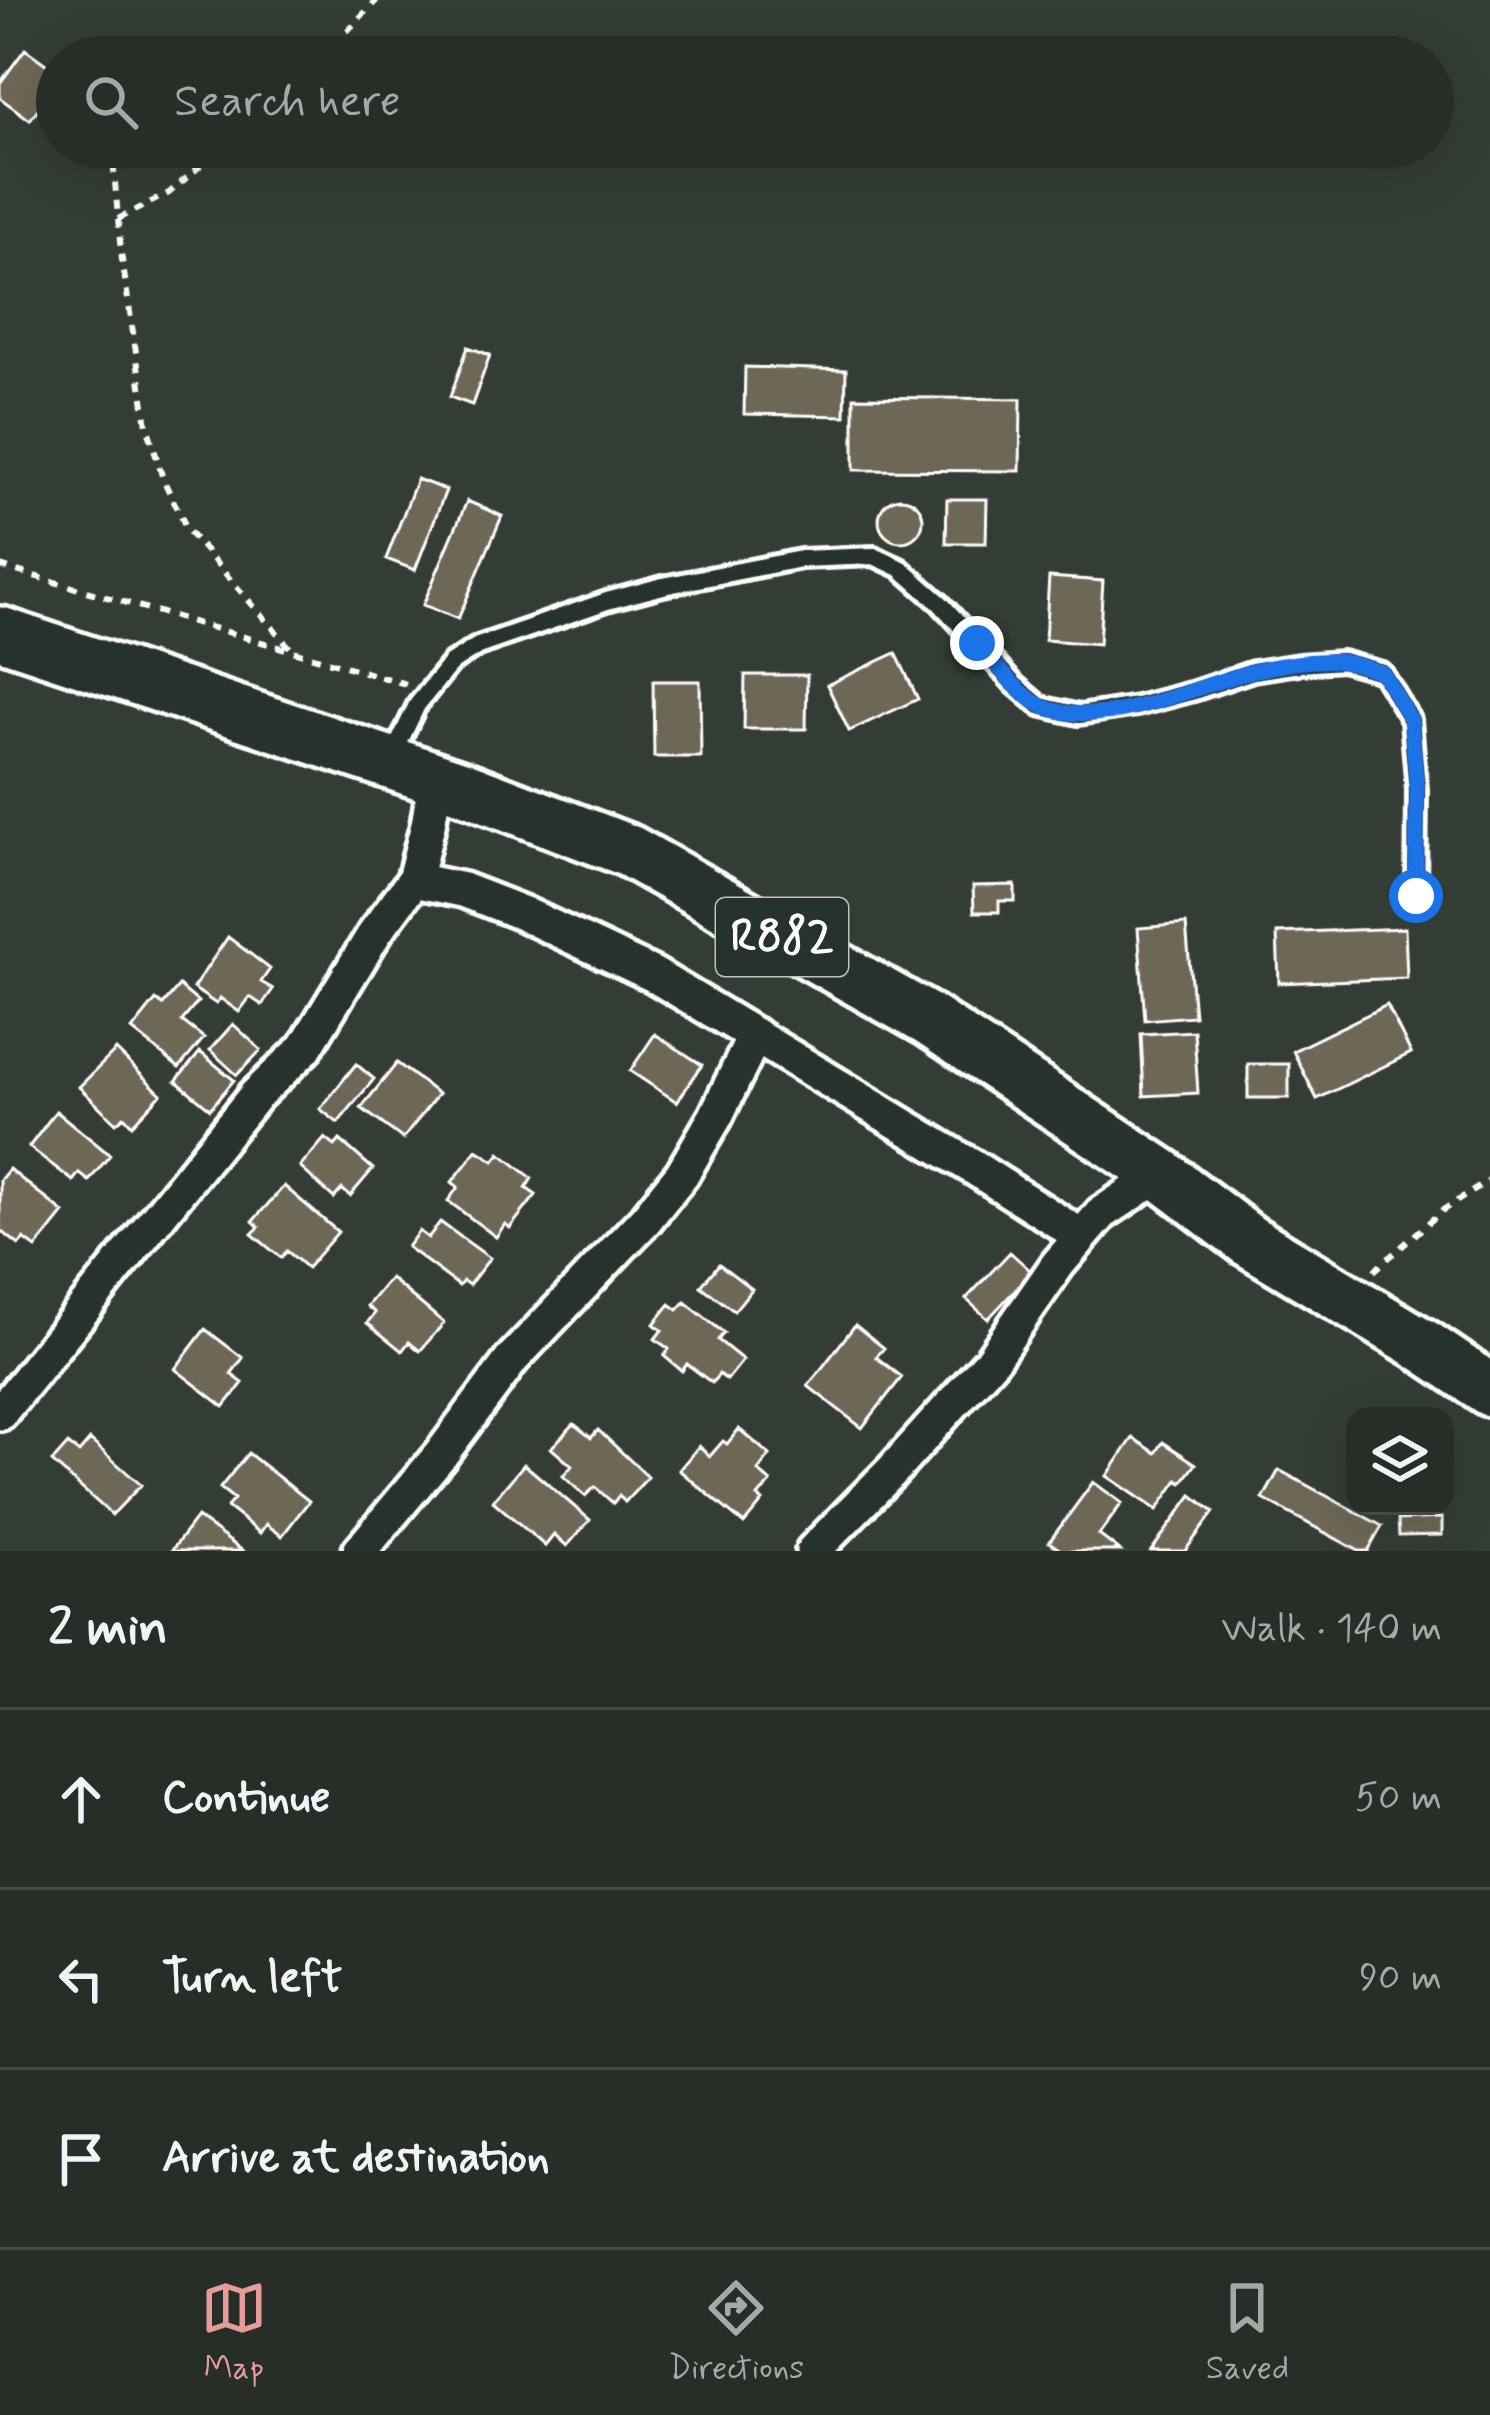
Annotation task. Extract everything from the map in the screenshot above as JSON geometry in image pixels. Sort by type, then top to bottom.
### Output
[{"type":"main road","name":"R882","points":[[0,633],[413,771],[629,851],[928,1020],[1161,1174],[1248,1240],[1490,1390]]},
{"type":"street","points":[[0,1413],[255,1096],[305,1048],[376,931],[414,880],[428,825],[413,771]]},
{"type":"street","points":[[414,880],[463,890],[654,975],[1082,1236]]},
{"type":"street","points":[[360,1551],[513,1358],[645,1220],[682,1174],[755,1035]]},
{"type":"street","points":[[813,1551],[991,1361],[1058,1264],[1102,1213],[1161,1174]]},
{"type":"lane","points":[[413,771],[416,704],[452,663],[478,646],[663,586],[801,559],[874,556],[900,568],[940,603],[1040,706],[1079,715],[1137,706],[1253,671],[1299,664],[1342,662],[1382,672],[1411,720],[1417,790],[1416,896]]},
{"type":"path","points":[[342,36],[377,0]]},
{"type":"path","points":[[114,168],[147,425],[163,479],[188,531],[293,651]]},
{"type":"path","points":[[118,219],[169,193],[198,168]]},
{"type":"path","points":[[0,566],[428,691]]},
{"type":"path","points":[[1345,1298],[1443,1210],[1490,1180]]},
{"type":"building","points":[[25,49],[36,57],[36,112],[30,120],[0,98],[0,83]]},
{"type":"building","points":[[468,347],[490,355],[472,405],[450,397]]},
{"type":"building","points":[[745,367],[846,370],[845,416],[744,414]]},
{"type":"building","points":[[854,397],[1021,399],[1020,471],[854,470]]},
{"type":"building","points":[[417,479],[446,490],[415,570],[386,559]]},
{"type":"building","points":[[901,498],[917,504],[923,520],[917,536],[901,542],[885,536],[879,520],[885,504]]},
{"type":"building","points":[[947,499],[987,499],[986,543],[946,543]]},
{"type":"building","points":[[467,501],[502,516],[458,619],[423,605]]},
{"type":"building","points":[[1049,577],[1103,581],[1099,644],[1045,640]]},
{"type":"building","points":[[896,653],[918,699],[849,731],[827,685]]},
{"type":"building","points":[[745,675],[807,675],[806,729],[744,729]]},
{"type":"building","points":[[653,681],[700,681],[701,757],[654,757]]},
{"type":"building","points":[[1015,885],[1015,901],[999,901],[999,912],[974,912],[973,886]]},
{"type":"building","points":[[1186,924],[1194,1016],[1145,1020],[1138,928]]},
{"type":"building","points":[[1405,928],[1407,978],[1279,983],[1277,933]]},
{"type":"building","points":[[228,937],[270,969],[261,982],[273,989],[262,1005],[250,997],[239,1012],[220,998],[216,1004],[193,988]]},
{"type":"building","points":[[179,986],[198,1002],[182,1021],[204,1038],[179,1068],[132,1030],[156,1000],[163,1005]]},
{"type":"building","points":[[1387,1005],[1411,1053],[1317,1099],[1293,1051]]},
{"type":"building","points":[[233,1024],[261,1050],[237,1075],[210,1050]]},
{"type":"building","points":[[1194,1031],[1198,1093],[1144,1096],[1141,1034]]},
{"type":"building","points":[[655,1034],[702,1065],[677,1102],[630,1071]]},
{"type":"building","points":[[116,1050],[161,1094],[132,1125],[124,1116],[116,1123],[79,1087]]},
{"type":"building","points":[[200,1052],[234,1080],[210,1109],[176,1081]]},
{"type":"building","points":[[397,1063],[438,1094],[403,1139],[361,1108]]},
{"type":"building","points":[[356,1064],[374,1079],[338,1123],[320,1109]]},
{"type":"building","points":[[1248,1064],[1289,1064],[1289,1098],[1248,1098]]},
{"type":"building","points":[[56,1111],[110,1155],[89,1181],[79,1173],[73,1181],[29,1147]]},
{"type":"building","points":[[325,1138],[335,1146],[340,1140],[373,1169],[350,1196],[342,1189],[334,1198],[300,1167]]},
{"type":"building","points":[[477,1150],[494,1161],[500,1153],[532,1178],[526,1188],[536,1195],[510,1228],[505,1224],[496,1237],[448,1201],[458,1187],[452,1182]]},
{"type":"building","points":[[9,1169],[64,1213],[36,1248],[24,1239],[19,1245],[0,1230],[0,1180]]},
{"type":"building","points":[[284,1186],[338,1232],[307,1268],[287,1251],[281,1258],[252,1234],[259,1227],[253,1221]]},
{"type":"building","points":[[440,1222],[490,1258],[469,1285],[463,1281],[459,1286],[407,1247],[419,1231],[428,1238]]},
{"type":"building","points":[[1010,1252],[1032,1272],[988,1319],[966,1299]]},
{"type":"building","points":[[719,1264],[752,1289],[734,1311],[701,1286]]},
{"type":"building","points":[[390,1278],[444,1323],[420,1351],[409,1342],[402,1351],[367,1323],[375,1313],[367,1306]]},
{"type":"building","points":[[685,1302],[724,1333],[718,1340],[743,1360],[727,1380],[719,1374],[712,1383],[687,1364],[682,1371],[664,1356],[669,1349],[655,1339],[662,1330],[654,1324],[670,1304],[678,1310]]},
{"type":"building","points":[[855,1325],[884,1348],[876,1357],[902,1377],[862,1428],[808,1386]]},
{"type":"building","points":[[205,1329],[243,1358],[231,1374],[243,1383],[224,1407],[175,1369]]},
{"type":"building","points":[[574,1424],[591,1438],[598,1430],[648,1477],[625,1502],[619,1496],[613,1503],[595,1487],[585,1496],[563,1476],[572,1466],[551,1448]]},
{"type":"building","points":[[739,1429],[770,1455],[758,1471],[771,1482],[744,1524],[679,1470],[699,1446],[710,1456]]},
{"type":"building","points":[[1133,1438],[1156,1453],[1163,1442],[1196,1464],[1157,1510],[1107,1476]]},
{"type":"building","points":[[90,1440],[141,1485],[112,1515],[52,1462],[68,1444],[79,1453]]},
{"type":"building","points":[[248,1453],[309,1501],[282,1536],[266,1524],[260,1533],[227,1507],[234,1499],[220,1488]]},
{"type":"building","points":[[524,1464],[590,1520],[567,1546],[554,1535],[545,1546],[493,1501]]},
{"type":"building","points":[[1279,1470],[1346,1506],[1346,1515],[1362,1515],[1382,1526],[1368,1551],[1359,1551],[1263,1499]]},
{"type":"building","points":[[1093,1482],[1122,1503],[1099,1535],[1120,1551],[1062,1551],[1049,1542]]},
{"type":"building","points":[[1192,1495],[1214,1512],[1185,1551],[1151,1551]]},
{"type":"building","points":[[197,1517],[243,1551],[171,1551]]},
{"type":"building","points":[[1442,1518],[1442,1535],[1399,1536],[1398,1520]]},
{"type":"route","points":[[977,643],[1040,706],[1079,715],[1137,706],[1253,671],[1299,664],[1342,662],[1382,672],[1411,720],[1417,790],[1416,896]]}]
